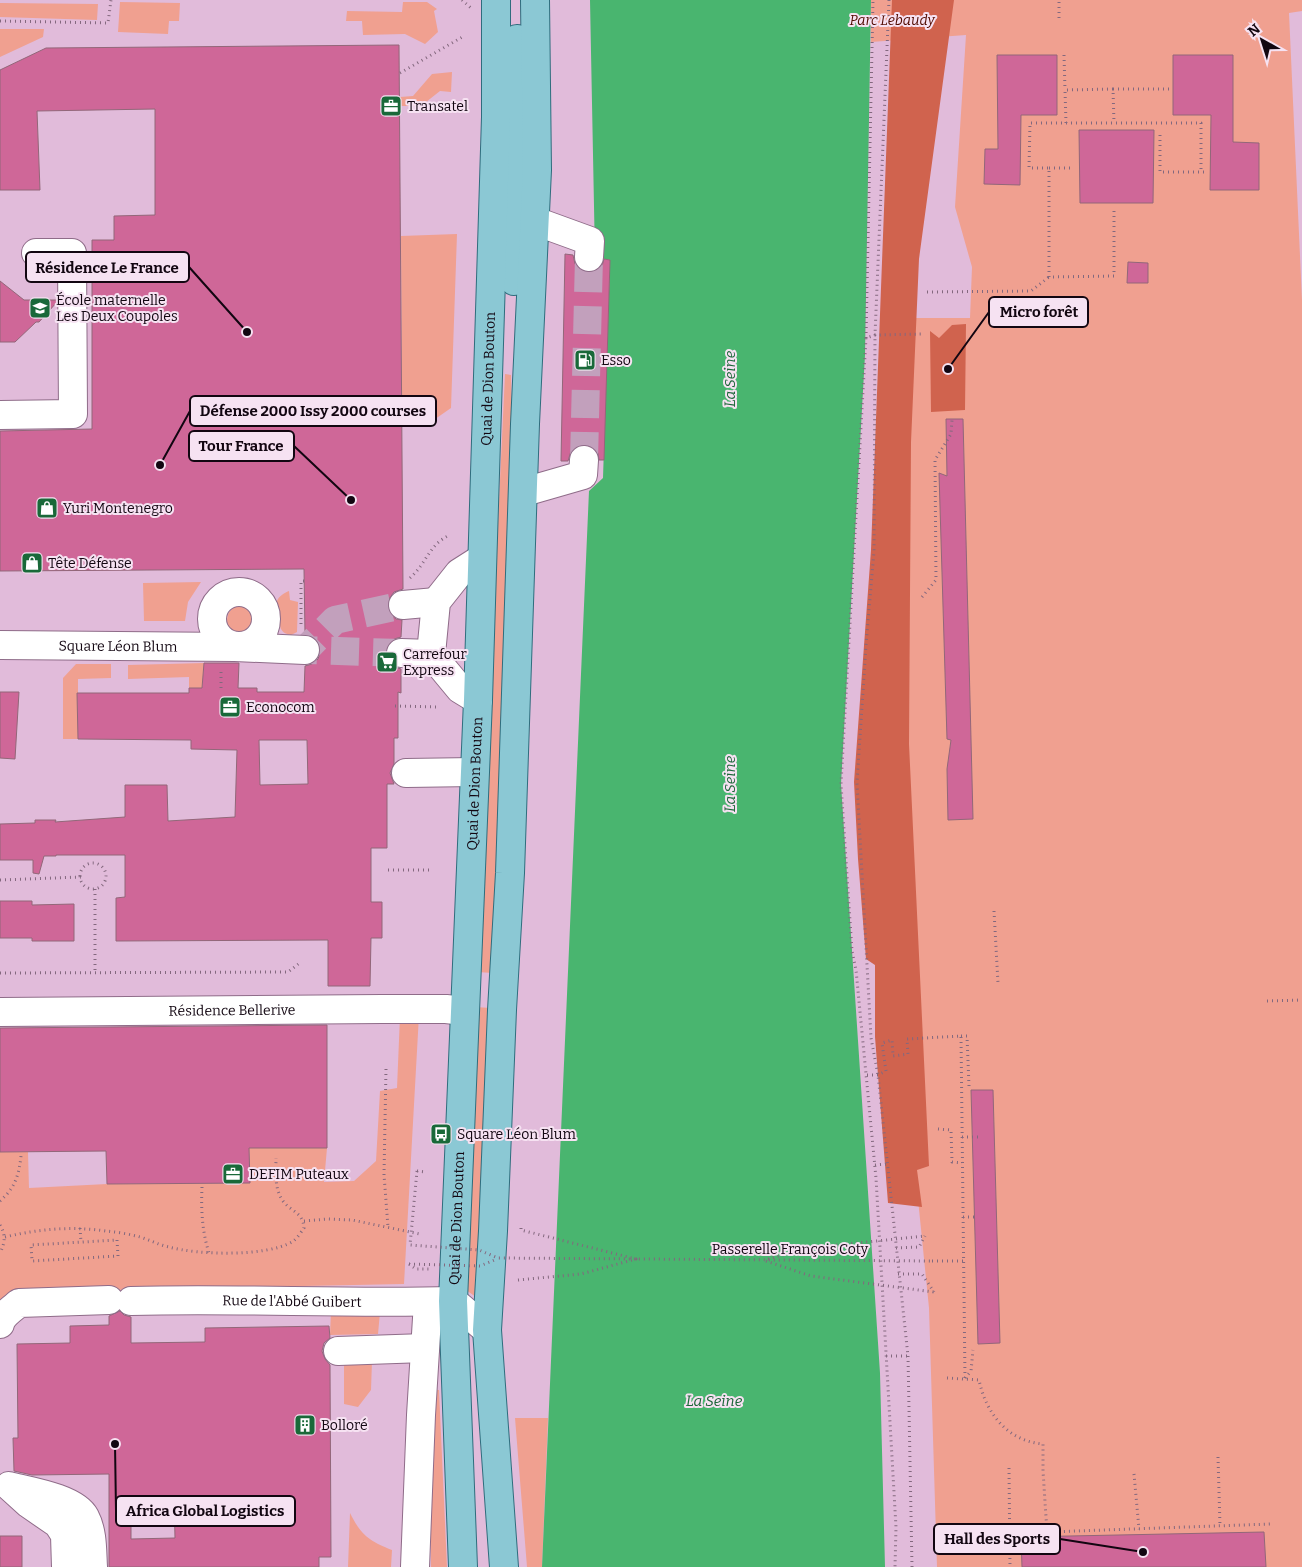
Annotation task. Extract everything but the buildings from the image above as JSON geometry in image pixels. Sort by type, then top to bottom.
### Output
[{"type":"main road","name":"Quai de Dion Bouton","points":[[504,1567],[487,1330],[510,872],[525,424],[537,170],[535,0]]},
{"type":"main road","name":"Quai de Dion Bouton","points":[[497,3],[514,339],[525,424]]},
{"type":"main road","name":"Quai de Dion Bouton","points":[[463,1567],[453,1339],[441,1302],[460,1149],[464,1011],[478,700],[496,118],[497,3]]},
{"type":"street","points":[[535,222],[590,241],[589,257]]},
{"type":"street","points":[[0,414],[73,414],[72,254],[36,253]]},
{"type":"street","points":[[524,492],[583,475],[584,460]]},
{"type":"street","points":[[478,700],[460,688],[431,654],[436,602],[459,572],[481,559]]},
{"type":"street","points":[[406,592],[436,602]]},
{"type":"street","name":"Square Léon Blum","points":[[0,644],[235,647],[303,650]]},
{"type":"street","points":[[401,653],[431,654]]},
{"type":"street","points":[[406,773],[474,772]]},
{"type":"street","name":"Résidence Bellerive","points":[[0,1012],[382,1009],[446,1009],[464,1011]]},
{"type":"street","name":"Rue de l'Abbé Guibert","points":[[0,1324],[9,1311],[19,1303],[203,1299],[441,1302]]},
{"type":"street","points":[[415,1567],[425,1348],[441,1302],[487,1330]]},
{"type":"street","points":[[338,1351],[425,1348]]},
{"type":"street","points":[[5,1479],[29,1504],[58,1524],[64,1535],[66,1567]]},
{"type":"street","points":[[5,1479],[69,1503],[84,1516],[92,1541],[93,1567]]},
{"type":"path","points":[[0,21],[108,23],[111,0]]},
{"type":"path","points":[[872,0],[866,338],[841,784],[852,951],[856,970],[875,1165],[896,1527],[895,1567]]},
{"type":"path","points":[[889,0],[875,335],[874,551],[857,783],[871,1038],[878,1075],[908,1356],[912,1567]]},
{"type":"path","points":[[1059,0],[1059,18]]},
{"type":"path","points":[[400,74],[464,36]]},
{"type":"path","points":[[1064,55],[1066,123]]},
{"type":"path","points":[[1113,89],[1114,123]]},
{"type":"path","points":[[1065,90],[1170,89]]},
{"type":"path","points":[[1074,168],[1029,168],[1030,123],[1201,123],[1201,172]]},
{"type":"path","points":[[1160,134],[1160,172],[1206,172]]},
{"type":"path","points":[[1049,168],[1049,277]]},
{"type":"path","points":[[927,292],[1031,290],[1049,277],[1114,276],[1114,211]]},
{"type":"path","points":[[866,338],[875,335],[924,334]]},
{"type":"path","points":[[922,597],[936,580],[935,460],[951,434],[952,420]]},
{"type":"path","points":[[406,592],[416,572],[435,545],[440,539],[450,535]]},
{"type":"path","points":[[303,650],[301,581],[304,581]]},
{"type":"path","points":[[395,706],[440,708]]},
{"type":"path","points":[[94,863],[102,866],[106,874],[105,882],[102,886],[95,889],[84,884],[81,877],[83,868],[94,863]]},
{"type":"path","points":[[388,870],[433,870]]},
{"type":"path","points":[[0,880],[81,877]]},
{"type":"path","points":[[95,889],[95,972]]},
{"type":"path","points":[[994,911],[998,984]]},
{"type":"path","points":[[0,972],[288,972],[301,962]]},
{"type":"path","points":[[1267,1001],[1302,1000]]},
{"type":"path","points":[[961,1036],[965,1379]]},
{"type":"path","points":[[867,1075],[878,1075],[886,1072],[882,1043],[892,1040],[893,1056],[908,1054],[907,1039],[967,1036],[969,1086]]},
{"type":"path","points":[[386,1069],[384,1175],[388,1227]]},
{"type":"path","points":[[938,1129],[951,1130],[952,1162],[962,1163]]},
{"type":"path","points":[[962,1137],[978,1137]]},
{"type":"path","points":[[0,1201],[16,1183],[20,1170],[21,1156]]},
{"type":"path","points":[[5,1237],[34,1230],[65,1227],[106,1230],[140,1237],[168,1247],[209,1253],[279,1248],[294,1241],[304,1228],[304,1221],[300,1214],[282,1200],[276,1187],[276,1158]]},
{"type":"path","points":[[875,1165],[888,1164]]},
{"type":"path","name":"Passerelle François Coty","points":[[426,1172],[417,1171],[410,1245],[479,1250],[498,1258],[964,1261]]},
{"type":"path","points":[[202,1187],[202,1225],[209,1253]]},
{"type":"path","points":[[963,1217],[975,1217]]},
{"type":"path","points":[[304,1221],[352,1220],[420,1234]]},
{"type":"path","points":[[0,1225],[5,1237],[0,1253]]},
{"type":"path","points":[[80,1228],[81,1242]]},
{"type":"path","name":"Passerelle François Coty","points":[[521,1230],[636,1260]]},
{"type":"path","points":[[763,1260],[808,1248],[925,1236],[920,1247],[896,1248]]},
{"type":"path","points":[[117,1240],[118,1256],[32,1261],[31,1245],[81,1242],[117,1240]]},
{"type":"path","points":[[430,1270],[416,1269],[409,1264],[480,1266],[498,1258]]},
{"type":"path","name":"Passerelle François Coty","points":[[518,1280],[581,1274],[636,1260]]},
{"type":"path","points":[[763,1260],[811,1276],[934,1292],[922,1274],[898,1274]]},
{"type":"path","points":[[965,1379],[971,1371],[973,1350]]},
{"type":"path","points":[[886,1356],[908,1356]]},
{"type":"path","points":[[947,1378],[979,1380],[982,1394],[988,1407],[998,1421],[1020,1439],[1043,1444],[1047,1532]]},
{"type":"path","points":[[1218,1456],[1220,1526]]},
{"type":"path","points":[[1009,1468],[1010,1567]]},
{"type":"path","points":[[1134,1474],[1139,1529]]},
{"type":"path","points":[[964,1535],[1271,1524]]},
{"type":"green space","name":"Parc Lebaudy","points":[[871,0],[1302,0],[1302,11],[1289,13],[1302,300],[1302,1567],[937,1567],[929,1308],[876,784],[884,318],[970,318],[972,267],[955,207],[966,35],[871,42]]},
{"type":"green space","name":"Parc Lebaudy","points":[[892,0],[954,0],[919,259],[911,442],[909,744],[929,1166],[917,1170],[922,1207],[888,1203],[875,1037],[875,965],[866,959],[854,782],[871,550]]},
{"type":"green space","points":[[120,2],[180,3],[179,21],[169,21],[168,34],[118,32]]},
{"type":"green space","points":[[403,2],[427,2],[437,9],[434,11],[438,32],[425,44],[405,34],[363,35],[362,21],[346,21],[347,11],[402,12]]},
{"type":"green space","points":[[0,3],[98,4],[97,20],[0,17]]},
{"type":"green space","points":[[0,29],[44,29],[43,37],[0,57]]},
{"type":"green space","points":[[452,72],[451,92],[440,91],[421,106],[400,106],[400,97],[413,96],[432,74]]},
{"type":"green space","points":[[457,234],[451,408],[428,424],[402,424],[401,236]]},
{"type":"green space","points":[[966,324],[965,410],[931,412],[930,331],[939,338],[952,325]]},
{"type":"green space","points":[[505,374],[511,375],[514,504],[493,973],[477,972]]},
{"type":"green space","points":[[201,582],[188,602],[185,621],[144,621],[143,583]]},
{"type":"green space","points":[[289,591],[290,600],[298,602],[297,632],[291,635],[281,629],[277,601]]},
{"type":"green space","points":[[242,605],[253,609],[257,620],[253,631],[242,635],[231,631],[227,620],[231,609]]},
{"type":"green space","points":[[204,663],[202,688],[189,688],[189,677],[128,679],[128,665]]},
{"type":"green space","points":[[76,664],[111,664],[111,678],[78,679],[78,739],[63,739],[63,678]]},
{"type":"green space","points":[[475,1007],[491,1008],[476,1297],[463,1288]]},
{"type":"green space","points":[[419,1015],[404,1284],[15,1292],[0,1303],[0,1152],[28,1152],[29,1188],[107,1184],[250,1183],[249,1148],[327,1148],[324,1182],[354,1181],[376,1161],[380,1091],[397,1088],[400,1016]]},
{"type":"green space","points":[[331,1311],[380,1312],[378,1334],[330,1335]]},
{"type":"green space","points":[[372,1361],[371,1390],[358,1407],[344,1404],[344,1362]]},
{"type":"green space","points":[[430,1389],[439,1390],[447,1567],[431,1567]]},
{"type":"green space","points":[[515,1418],[548,1418],[542,1567],[527,1567]]},
{"type":"green space","points":[[350,1513],[366,1536],[377,1544],[392,1550],[391,1567],[348,1567]]},
{"type":"water","name":"La Seine","points":[[590,0],[871,0],[865,355],[841,784],[880,1373],[885,1567],[542,1567],[589,491],[603,478],[610,260],[595,257]]},
{"type":"tunnel","points":[[584,460],[589,257]]},
{"type":"tunnel","points":[[401,653],[305,650],[335,620],[403,605]]},
{"type":"place","name":"Transatel","points":[[391,106]]},
{"type":"place","name":"École maternelle Les Deux Coupoles","points":[[40,308]]},
{"type":"place","name":"Résidence Le France","points":[[247,332]]},
{"type":"place","name":"Esso","points":[[585,360]]},
{"type":"place","name":"Micro forêt","points":[[948,369]]},
{"type":"place","name":"Défense 2000 Issy 2000 courses","points":[[160,465]]},
{"type":"place","name":"Tour France","points":[[351,500]]},
{"type":"place","name":"Yuri Montenegro","points":[[47,508]]},
{"type":"place","name":"Tête Défense","points":[[32,563]]},
{"type":"place","name":"Carrefour Express","points":[[387,662]]},
{"type":"place","name":"Econocom","points":[[230,707]]},
{"type":"place","name":"Square Léon Blum","points":[[441,1134]]},
{"type":"place","name":"DEFIM Puteaux","points":[[233,1174]]},
{"type":"place","name":"Bolloré","points":[[305,1425]]},
{"type":"place","name":"Africa Global Logistics","points":[[115,1444]]},
{"type":"place","name":"Hall des Sports","points":[[1143,1552]]}]
